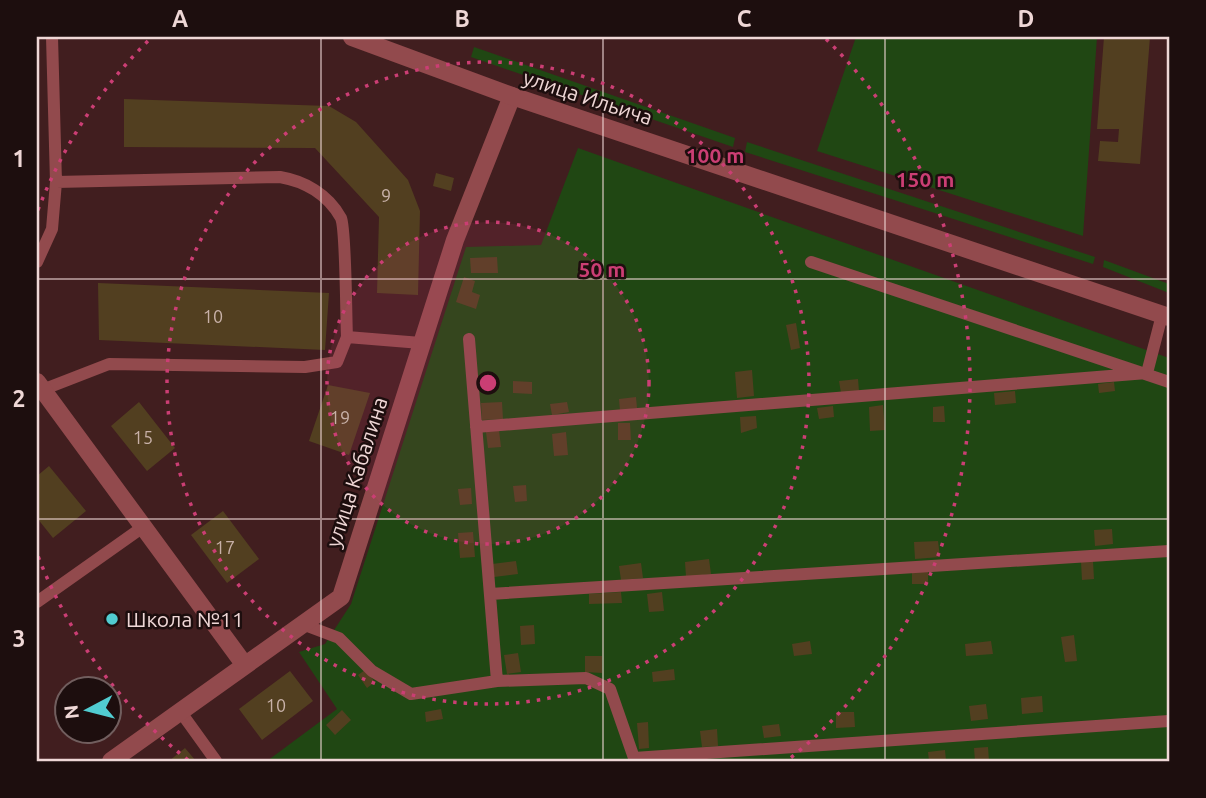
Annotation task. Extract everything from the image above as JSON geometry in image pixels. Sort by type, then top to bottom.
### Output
[{"type":"street","name":"улица Ильича","points":[[352,37],[512,96],[1166,316]]},
{"type":"street","name":"улица Кабалина","points":[[111,761],[341,597],[455,240],[512,96]]},
{"type":"street","points":[[40,386],[244,664]]},
{"type":"lane","points":[[37,262],[52,229],[56,182],[52,37]]},
{"type":"lane","points":[[40,386],[109,364],[305,368],[337,362],[347,337],[342,220],[325,197],[299,180],[280,177],[56,182]]},
{"type":"lane","points":[[811,262],[1169,382]]},
{"type":"lane","points":[[1147,373],[1166,316]]},
{"type":"lane","points":[[347,337],[421,343]]},
{"type":"lane","points":[[469,339],[497,681]]},
{"type":"lane","points":[[476,427],[1147,373]]},
{"type":"lane","points":[[37,602],[143,527]]},
{"type":"lane","points":[[490,594],[1169,551]]},
{"type":"lane","points":[[302,624],[339,638],[372,671],[411,694],[497,681],[586,678],[611,689],[634,758],[1169,721]]},
{"type":"lane","points":[[180,711],[216,761]]},
{"type":"green space","points":[[856,37],[1097,37],[1083,236],[817,151]]},
{"type":"green space","points":[[474,47],[735,138],[733,147],[471,57]]},
{"type":"green space","points":[[747,142],[1095,257],[1093,264],[745,152]]},
{"type":"green space","points":[[578,148],[1169,358],[1169,761],[267,761],[337,709],[299,652],[325,644],[351,604],[466,247],[541,245]]},
{"type":"green space","points":[[1104,260],[1169,284],[1169,293],[1103,267]]},
{"type":"building","points":[[1104,37],[1150,37],[1140,164],[1098,161],[1100,141],[1118,142],[1119,129],[1097,129]]},
{"type":"building","points":[[124,99],[329,106],[356,122],[408,180],[420,211],[418,295],[377,293],[379,217],[315,148],[124,147]]},
{"type":"building","points":[[436,173],[454,178],[451,191],[433,186]]},
{"type":"building","points":[[497,257],[498,273],[471,273],[470,258]]},
{"type":"building","points":[[464,277],[475,281],[472,292],[480,295],[476,309],[456,302]]},
{"type":"building","points":[[98,283],[329,293],[325,350],[99,340]]},
{"type":"building","points":[[796,323],[800,348],[791,350],[786,325]]},
{"type":"building","points":[[752,370],[754,396],[737,398],[735,372]]},
{"type":"building","points":[[858,379],[859,391],[841,393],[839,381]]},
{"type":"building","points":[[513,381],[532,382],[532,394],[513,393]]},
{"type":"building","points":[[1114,382],[1115,391],[1099,393],[1098,384]]},
{"type":"building","points":[[328,385],[370,393],[349,455],[309,441]]},
{"type":"building","points":[[1015,391],[1016,403],[995,405],[994,393]]},
{"type":"building","points":[[636,397],[637,408],[620,411],[619,399]]},
{"type":"building","points":[[139,402],[175,448],[147,471],[111,426]]},
{"type":"building","points":[[502,402],[503,419],[482,420],[481,403]]},
{"type":"building","points":[[567,402],[569,412],[552,415],[550,404]]},
{"type":"building","points":[[883,405],[885,430],[870,431],[869,407]]},
{"type":"building","points":[[833,406],[834,417],[819,419],[817,408]]},
{"type":"building","points":[[944,406],[945,422],[933,422],[933,407]]},
{"type":"building","points":[[756,416],[757,428],[741,433],[740,417]]},
{"type":"building","points":[[618,423],[630,423],[631,440],[618,440]]},
{"type":"building","points":[[499,430],[501,447],[488,448],[486,432]]},
{"type":"building","points":[[566,432],[568,455],[554,456],[552,434]]},
{"type":"building","points":[[49,466],[86,511],[53,538],[37,518],[37,476]]},
{"type":"building","points":[[526,485],[527,501],[515,502],[513,486]]},
{"type":"building","points":[[471,488],[472,504],[460,505],[458,489]]},
{"type":"building","points":[[223,511],[259,559],[227,583],[191,535]]},
{"type":"building","points":[[1112,529],[1113,544],[1095,546],[1094,530]]},
{"type":"building","points":[[473,532],[475,557],[460,558],[458,533]]},
{"type":"building","points":[[938,541],[940,557],[915,559],[914,542]]},
{"type":"building","points":[[709,559],[711,574],[686,577],[685,562]]},
{"type":"building","points":[[516,561],[518,574],[494,577],[492,564]]},
{"type":"building","points":[[1093,561],[1094,579],[1082,580],[1081,562]]},
{"type":"building","points":[[641,563],[643,578],[621,580],[619,566]]},
{"type":"building","points":[[912,572],[928,572],[928,584],[912,584]]},
{"type":"building","points":[[621,592],[622,603],[589,604],[589,594]]},
{"type":"building","points":[[662,592],[664,611],[649,612],[647,594]]},
{"type":"building","points":[[534,625],[535,644],[521,645],[520,626]]},
{"type":"building","points":[[1074,635],[1077,661],[1065,662],[1061,637]]},
{"type":"building","points":[[810,641],[812,654],[794,656],[792,644]]},
{"type":"building","points":[[991,641],[993,654],[966,656],[965,644]]},
{"type":"building","points":[[518,653],[521,672],[507,674],[504,655]]},
{"type":"building","points":[[585,656],[602,656],[602,673],[585,672]]},
{"type":"building","points":[[674,669],[675,680],[653,682],[652,672]]},
{"type":"building","points":[[365,670],[375,682],[367,688],[358,675]]},
{"type":"building","points":[[290,671],[313,701],[262,740],[239,709]]},
{"type":"building","points":[[1042,696],[1043,712],[1022,714],[1021,698]]},
{"type":"building","points":[[986,704],[988,719],[971,721],[969,706]]},
{"type":"building","points":[[441,709],[443,719],[426,722],[425,712]]},
{"type":"building","points":[[342,710],[351,720],[335,735],[326,725]]},
{"type":"building","points":[[836,712],[854,712],[855,727],[836,728]]},
{"type":"building","points":[[648,722],[649,748],[639,749],[637,723]]},
{"type":"building","points":[[779,724],[781,736],[764,738],[762,726]]},
{"type":"building","points":[[717,729],[718,746],[702,747],[700,731]]},
{"type":"building","points":[[988,747],[989,761],[975,761],[974,748]]},
{"type":"building","points":[[185,748],[196,761],[169,761]]},
{"type":"building","points":[[945,750],[946,761],[929,761],[928,752]]},
{"type":"place","name":"Школа №11","points":[[112,619]]}]
